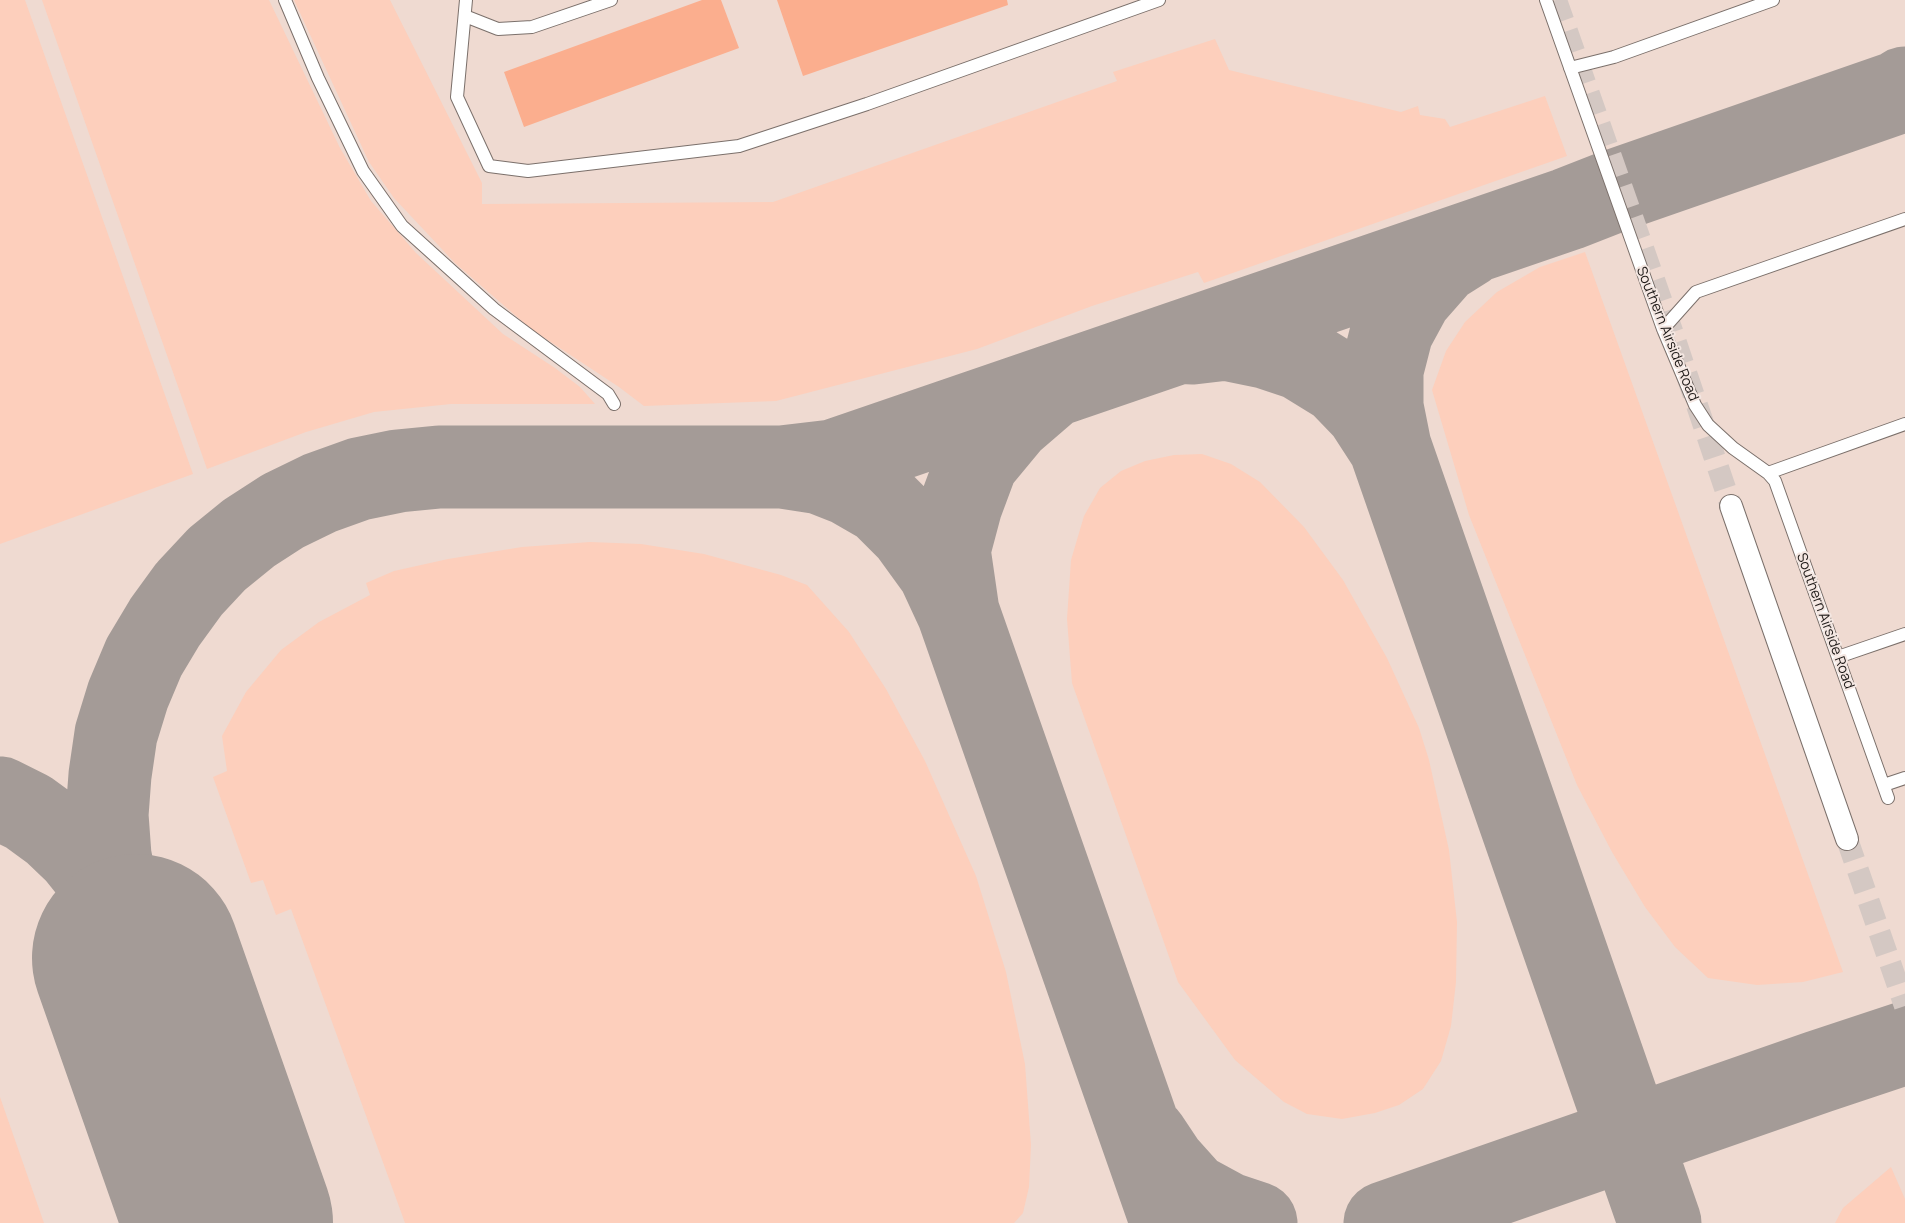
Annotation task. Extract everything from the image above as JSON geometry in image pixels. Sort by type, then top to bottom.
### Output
[{"type":"street","points":[[1731,506],[1847,839]]},
{"type":"lane","points":[[285,0],[318,78],[363,171],[402,226],[494,309],[608,394],[614,404]]},
{"type":"lane","points":[[466,0],[457,97],[489,166],[528,171],[739,146],[867,104],[1159,0]]},
{"type":"lane","points":[[465,16],[498,29],[532,27],[611,0]]},
{"type":"lane","name":"Southern Airside Road","points":[[1546,0],[1663,329],[1695,405],[1708,425],[1733,448],[1775,481],[1888,798]]},
{"type":"lane","points":[[1570,68],[1614,56],[1773,0]]},
{"type":"lane","points":[[1663,329],[1696,292],[1905,219]]},
{"type":"lane","points":[[1768,474],[1905,424]]},
{"type":"lane","points":[[1838,657],[1905,634]]},
{"type":"lane","points":[[1884,785],[1905,778]]},
{"type":"shaded area","points":[[0,0],[1905,0],[1905,1223],[0,1223]]},
{"type":"shaded area","points":[[0,0],[25,0],[193,474],[0,544]]},
{"type":"shaded area","points":[[42,0],[269,0],[340,148],[371,201],[416,253],[503,334],[555,368],[580,387],[595,404],[451,404],[374,412],[306,432],[207,469]]},
{"type":"shaded area","points":[[294,0],[390,0],[482,183],[482,204],[773,202],[1117,81],[1113,72],[1215,39],[1229,70],[1401,112],[1418,106],[1420,115],[1445,119],[1450,127],[1545,96],[1567,156],[1204,283],[1198,272],[1092,306],[977,349],[776,401],[644,406],[619,387],[531,329],[455,263],[394,198],[369,162]]},
{"type":"shaded area","points":[[1585,252],[1843,972],[1803,982],[1757,985],[1708,978],[1675,947],[1645,907],[1612,852],[1577,785],[1469,515],[1432,390],[1446,351],[1465,322],[1497,292],[1540,267]]},
{"type":"shaded area","points":[[1202,454],[1231,464],[1260,482],[1304,527],[1343,580],[1387,658],[1419,728],[1429,760],[1449,850],[1457,922],[1456,982],[1451,1026],[1441,1061],[1423,1089],[1399,1105],[1375,1113],[1342,1119],[1307,1114],[1284,1102],[1235,1060],[1178,982],[1072,683],[1067,619],[1071,560],[1084,516],[1100,488],[1121,471],[1145,461],[1174,455]]},
{"type":"shaded area","points":[[590,542],[641,544],[704,554],[781,575],[807,585],[849,632],[886,689],[925,761],[976,876],[1006,972],[1025,1064],[1031,1145],[1029,1187],[1023,1213],[1014,1223],[405,1223],[291,909],[276,915],[263,880],[251,883],[213,777],[227,771],[222,736],[246,692],[281,650],[319,622],[370,595],[366,583],[394,571],[448,559],[522,547]]},
{"type":"shaded area","points":[[0,1097],[44,1223],[0,1223]]},
{"type":"shaded area","points":[[1891,1167],[1905,1199],[1905,1223],[1835,1223],[1843,1208]]},
{"type":"building","points":[[702,0],[721,0],[739,48],[524,127],[504,72]]},
{"type":"building","points":[[777,0],[1007,0],[1008,5],[803,76]]},
{"type":"taxiway","points":[[136,958],[118,897],[110,856],[107,815],[110,775],[116,734],[128,695],[144,657],[165,622],[189,589],[217,559],[249,533],[283,511],[320,493],[359,479],[398,471],[439,467],[782,467],[833,461],[1568,209],[1614,191],[1899,92],[1905,88]]},
{"type":"taxiway","points":[[1467,246],[1440,263],[1411,296],[1392,331],[1382,370],[1382,407],[1390,447],[1660,1223]]},
{"type":"taxiway","points":[[1192,343],[1226,339],[1265,347],[1301,359],[1340,383],[1366,410],[1390,447]]},
{"type":"taxiway","points":[[958,612],[949,550],[961,505],[977,462],[1011,421],[1047,390]]},
{"type":"taxiway","points":[[782,467],[821,473],[849,484],[882,503],[910,531],[939,571],[958,612],[1172,1223]]},
{"type":"taxiway","points":[[0,798],[28,812],[54,831],[77,853],[97,878],[118,918]]},
{"type":"taxiway","points":[[1385,1223],[1905,1043]]},
{"type":"taxiway","points":[[1147,1138],[1165,1165],[1191,1194],[1226,1213],[1256,1223]]},
{"type":"runway","points":[[136,958],[229,1223]]},
{"type":"tunnel","points":[[1556,0],[1672,331],[1731,506]]},
{"type":"tunnel","points":[[1847,839],[1905,1006]]}]
